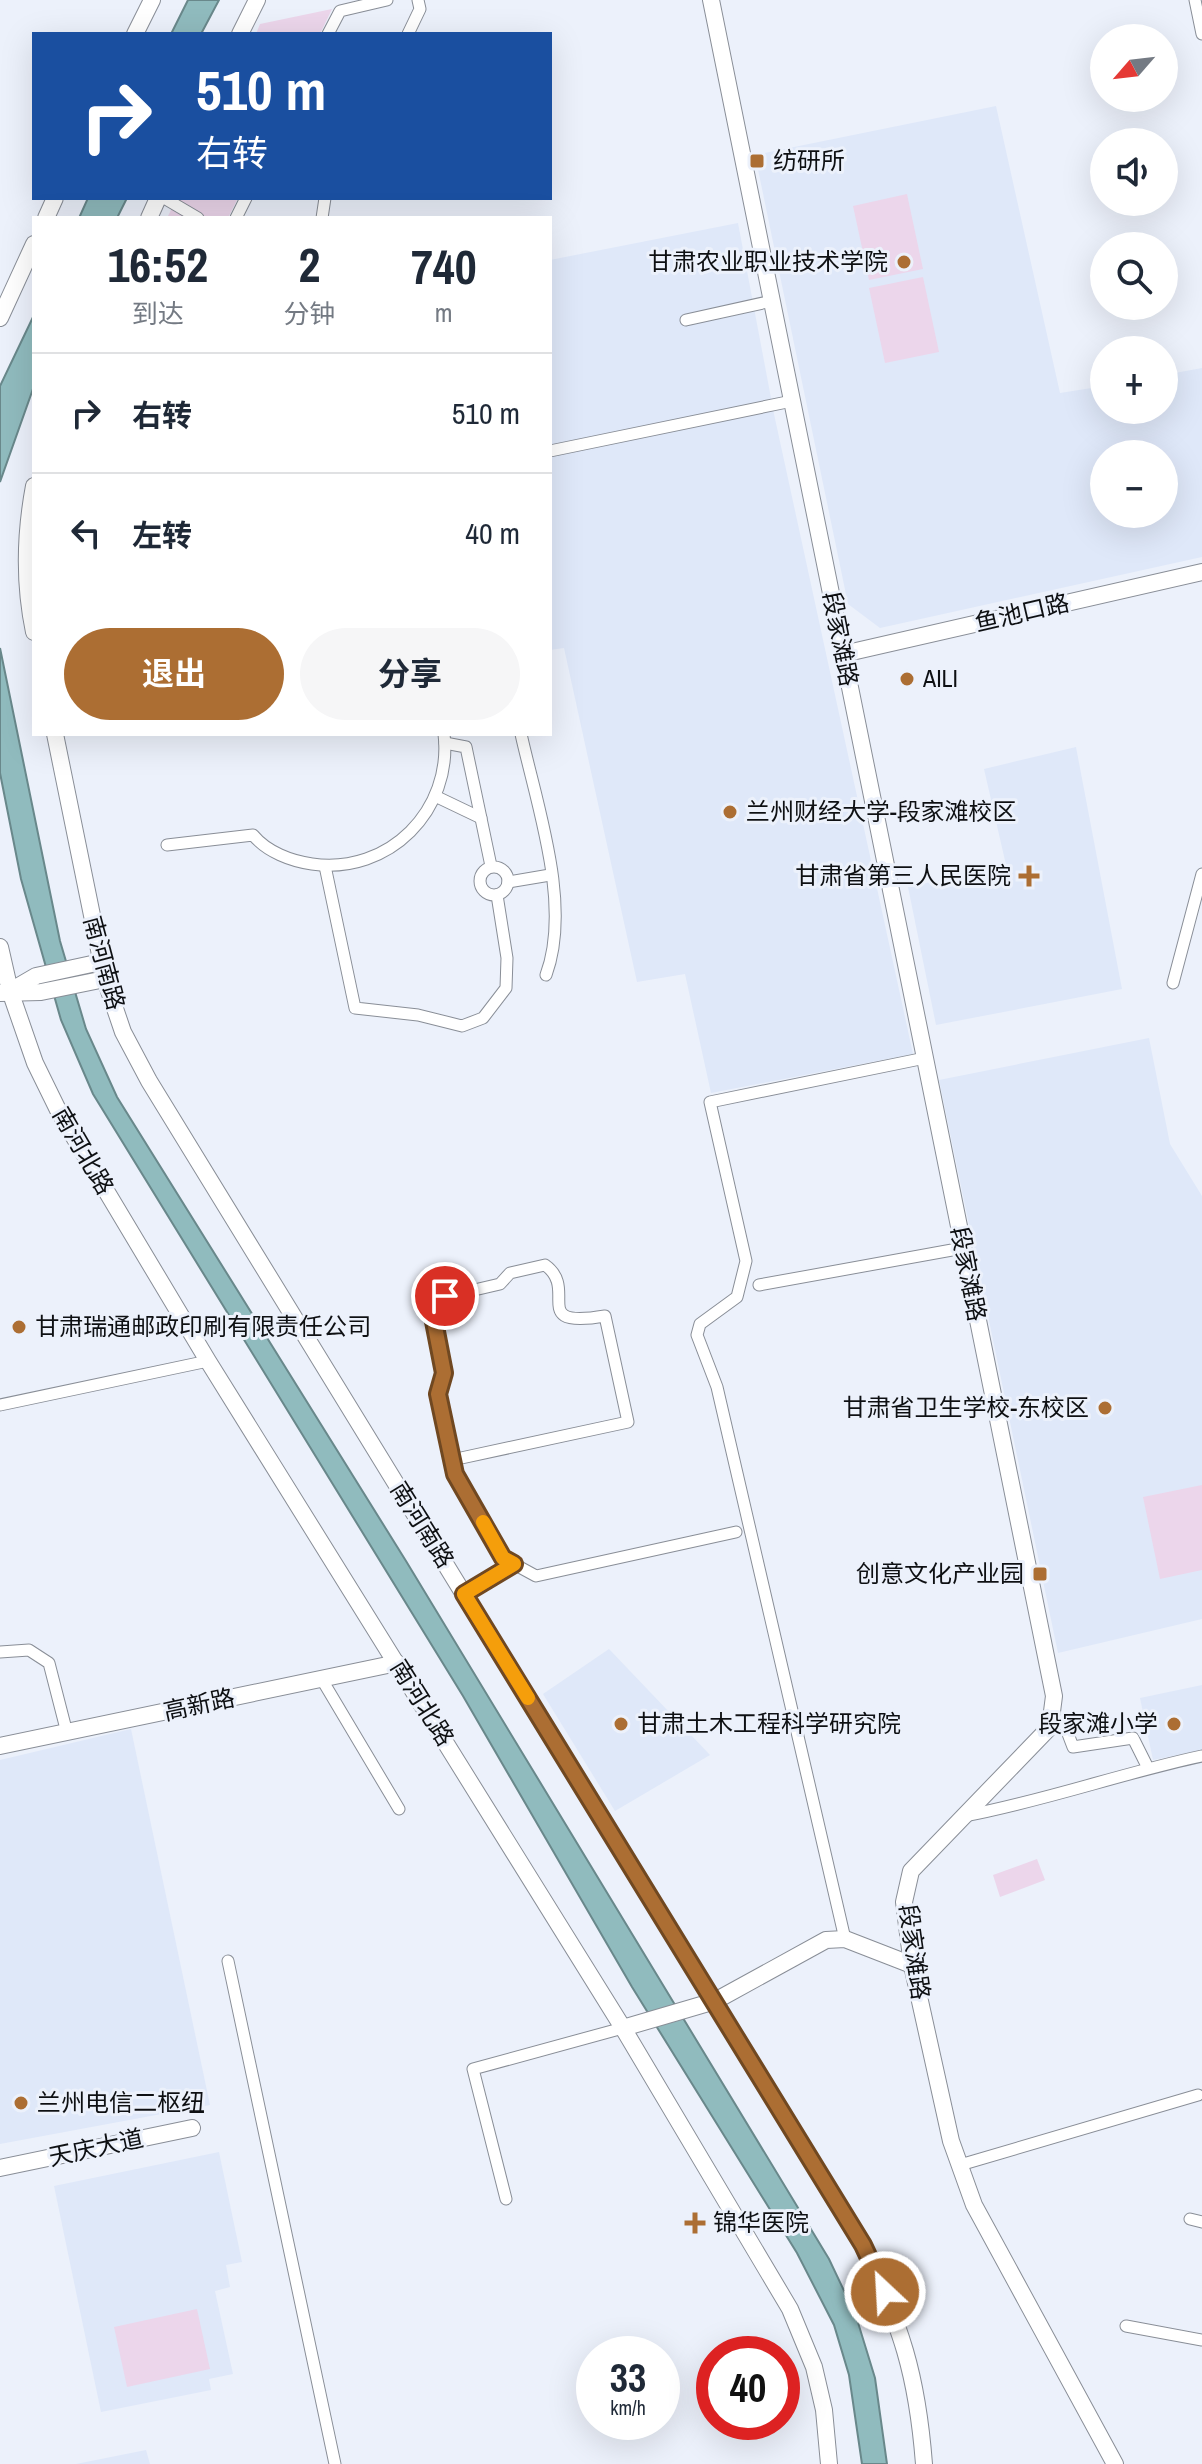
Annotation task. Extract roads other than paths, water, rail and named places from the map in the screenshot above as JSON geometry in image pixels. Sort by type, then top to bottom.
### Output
[{"type":"street","points":[[136,32],[152,0]]},
{"type":"street","points":[[241,32],[257,0]]},
{"type":"street","points":[[329,32],[340,11],[387,0]]},
{"type":"street","points":[[409,32],[420,9],[418,0]]},
{"type":"street","name":"段家滩路","points":[[711,0],[1054,1696],[1050,1727],[911,1871],[904,1902],[912,1965],[960,2165],[974,2205],[1115,2464]]},
{"type":"street","points":[[1195,0],[1202,34]]},
{"type":"street","points":[[165,200],[194,216]]},
{"type":"street","points":[[0,318],[32,248]]},
{"type":"street","points":[[686,320],[772,301]]},
{"type":"street","points":[[552,451],[792,401]]},
{"type":"street","points":[[32,496],[27,520],[31,555],[27,598],[32,622]]},
{"type":"street","name":"鱼池口路","points":[[843,654],[1202,572]]},
{"type":"street","name":"南河南路","points":[[55,736],[94,972],[123,1032],[149,1081],[863,2245],[896,2315],[909,2353],[920,2410],[924,2464]]},
{"type":"street","points":[[521,736],[558,923],[546,975]]},
{"type":"street","points":[[167,845],[253,835],[260,843],[294,861],[325,866],[370,860],[403,841],[429,811],[443,776],[445,739],[466,747],[491,866]]},
{"type":"street","points":[[435,796],[481,818]]},
{"type":"street","points":[[325,866],[355,1008],[418,1015],[450,1025],[473,1024],[483,1018],[506,988],[507,958],[497,895],[508,882],[550,875]]},
{"type":"street","points":[[497,895],[484,892],[480,884],[483,871],[491,866],[504,870],[508,882]]},
{"type":"street","points":[[1173,983],[1202,874]]},
{"type":"street","name":"南河北路","points":[[0,947],[5,992],[59,1112],[208,1361],[623,2028],[790,2309],[814,2367],[824,2410],[829,2464]]},
{"type":"street","points":[[5,992],[94,972]]},
{"type":"street","points":[[845,1939],[717,1387],[697,1335],[700,1324],[737,1297],[746,1261],[710,1102],[925,1058]]},
{"type":"street","points":[[759,1285],[963,1248]]},
{"type":"street","points":[[452,1460],[628,1422],[605,1316],[577,1321],[566,1319],[554,1274],[545,1265],[510,1273],[500,1284],[445,1296],[433,1306],[444,1373],[438,1394],[452,1460],[455,1474],[503,1558],[536,1576],[736,1532]]},
{"type":"street","points":[[0,1405],[208,1361]]},
{"type":"street","points":[[464,1594],[514,1564]]},
{"type":"street","points":[[0,1652],[29,1650],[49,1663],[67,1733]]},
{"type":"street","name":"高新路","points":[[0,1746],[397,1663]]},
{"type":"street","points":[[321,1678],[399,1809]]},
{"type":"street","points":[[1051,1715],[1065,1726],[1073,1747],[1133,1738],[1148,1768]]},
{"type":"street","points":[[964,1816],[1032,1804],[1148,1768],[1202,1756]]},
{"type":"street","points":[[506,2199],[473,2069],[640,2025],[715,2001],[826,1940],[845,1939],[912,1965]]},
{"type":"street","points":[[228,1961],[335,2464]]},
{"type":"street","points":[[960,2165],[1198,2095]]},
{"type":"street","name":"天庆大道","points":[[0,2168],[192,2128]]},
{"type":"street","points":[[1126,2326],[1202,2340]]},
{"type":"place","name":"纺研所","points":[[757,161]]},
{"type":"place","name":"甘肃农业职业技术学院","points":[[904,262]]},
{"type":"place","name":"AILI","points":[[907,679]]},
{"type":"place","name":"兰州财经大学-段家滩校区","points":[[730,812]]},
{"type":"place","name":"甘肃省第三人民医院","points":[[1029,876]]},
{"type":"place","name":"甘肃瑞通邮政印刷有限责任公司","points":[[19,1327]]},
{"type":"place","name":"甘肃省卫生学校-东校区","points":[[1105,1408]]},
{"type":"place","name":"创意文化产业园","points":[[1040,1574]]},
{"type":"place","name":"甘肃土木工程科学研究院","points":[[621,1724]]},
{"type":"place","name":"段家滩小学","points":[[1174,1724]]},
{"type":"place","name":"兰州电信二枢纽","points":[[21,2103]]},
{"type":"place","name":"锦华医院","points":[[695,2223]]}]
